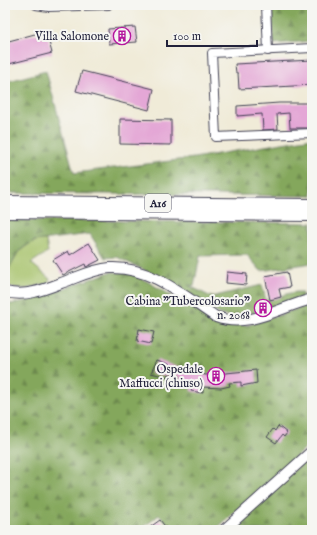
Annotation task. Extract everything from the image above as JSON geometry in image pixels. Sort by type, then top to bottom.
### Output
[{"type":"highway","name":"A16","points":[[5,202],[312,205]]},
{"type":"highway","name":"A16","points":[[5,212],[312,215]]},
{"type":"main road","points":[[5,292],[17,295],[33,294],[89,273],[109,268],[132,269],[160,280],[216,317],[225,320],[248,320],[312,299]]},
{"type":"main road","points":[[224,530],[312,452]]},
{"type":"street","points":[[36,5],[49,7],[108,5]]},
{"type":"street","points":[[266,5],[268,51]]},
{"type":"street","points":[[312,48],[212,53],[216,137],[312,133]]},
{"type":"green space","points":[[272,5],[312,5],[312,41],[274,44]]},
{"type":"green space","points":[[46,71],[74,173],[194,158],[312,138],[312,196],[5,193],[5,82]]},
{"type":"green space","points":[[5,220],[312,223],[312,263],[261,271],[247,255],[200,256],[194,286],[188,285],[211,297],[262,285],[266,300],[302,292],[303,297],[239,317],[221,315],[172,284],[117,257],[105,258],[90,234],[34,241],[19,251],[5,276]]},
{"type":"green space","points":[[38,240],[46,240],[48,252],[31,263],[50,279],[48,283],[26,289],[5,286],[7,273],[10,266],[22,249]]},
{"type":"green space","points":[[110,272],[129,273],[143,279],[222,325],[249,325],[312,304],[312,442],[215,530],[172,530],[159,515],[140,530],[5,530],[5,302],[11,304],[34,299]]},
{"type":"green space","points":[[312,454],[312,530],[228,530]]},
{"type":"building","name":"Villa Salomone","points":[[135,27],[137,42],[109,44],[108,29]]},
{"type":"building","points":[[46,31],[52,53],[5,65],[5,42]]},
{"type":"building","points":[[312,60],[312,85],[239,89],[238,73],[236,73],[235,64]]},
{"type":"building","points":[[82,71],[154,89],[149,110],[76,91]]},
{"type":"building","points":[[279,103],[312,103],[312,128],[290,128],[289,113],[277,114],[278,129],[263,130],[262,114],[237,116],[237,106]]},
{"type":"building","points":[[120,119],[171,120],[171,145],[120,144]]},
{"type":"building","points":[[89,243],[100,260],[86,267],[85,264],[63,275],[53,260],[68,251],[70,255]]},
{"type":"building","points":[[227,272],[247,274],[246,285],[226,283]]},
{"type":"building","points":[[287,272],[290,287],[279,289],[281,297],[270,300],[265,276]]},
{"type":"building","points":[[139,329],[154,332],[151,344],[137,341]]},
{"type":"building","name":"Ospedale Maffucci (chiuso)","points":[[157,360],[191,372],[206,375],[256,370],[257,383],[241,386],[241,382],[229,383],[230,386],[221,388],[203,387],[203,393],[191,391],[192,386],[178,381],[179,377],[168,374],[167,377],[151,373]]},
{"type":"building","points":[[278,426],[287,433],[284,437],[282,435],[276,443],[267,437],[273,429],[275,431]]},
{"type":"building","points":[[160,520],[168,530],[146,530]]},
{"type":"place","name":"Villa Salomone","points":[[122,36]]},
{"type":"place","name":"Cabina \"Tubercolosario\" n. 2068","points":[[263,308]]},
{"type":"place","name":"Ospedale Maffucci (chiuso)","points":[[216,376]]}]
